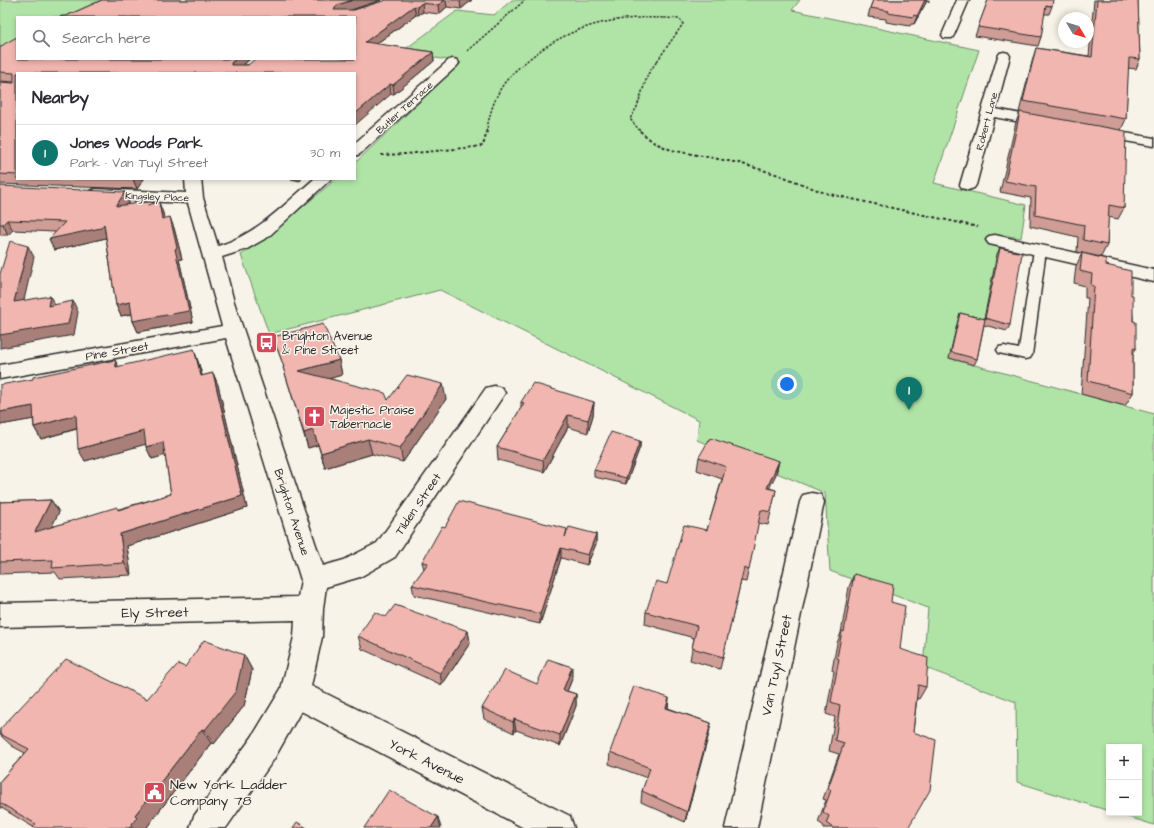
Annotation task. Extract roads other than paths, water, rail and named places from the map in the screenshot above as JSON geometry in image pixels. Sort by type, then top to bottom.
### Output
[{"type":"street","points":[[948,35],[963,0]]},
{"type":"street","name":"Robert Lane","points":[[968,185],[1004,56]]},
{"type":"street","name":"Butler Terrace","points":[[356,150],[453,63]]},
{"type":"street","points":[[989,112],[1059,125]]},
{"type":"street","points":[[1082,129],[1154,142]]},
{"type":"street","points":[[212,254],[241,245],[262,233],[322,180]]},
{"type":"street","name":"Brighton Avenue","points":[[194,188],[224,302],[314,580],[309,608],[308,637],[295,693],[264,748],[206,828]]},
{"type":"street","name":"Kingsley Place","points":[[78,193],[194,188]]},
{"type":"street","points":[[989,234],[1040,250],[1154,276]]},
{"type":"street","name":"Pine Street","points":[[0,372],[234,330]]},
{"type":"street","name":"Tilden Street","points":[[314,580],[351,570],[386,550],[494,393]]},
{"type":"street","name":"Van Tuyl Street","points":[[740,828],[812,502]]},
{"type":"street","name":"Ely Street","points":[[0,615],[309,608]]},
{"type":"street","name":"York Avenue","points":[[295,693],[558,828]]},
{"type":"lane","points":[[1004,350],[1025,355],[1040,250]]},
{"type":"place","name":"Brighton Avenue & Pine Street","points":[[267,343]]},
{"type":"place","name":"Jones Woods Park","points":[[909,410]]},
{"type":"place","name":"Majestic Praise Tabernacle","points":[[314,417]]},
{"type":"place","name":"New York Ladder Company 78","points":[[155,792]]}]
